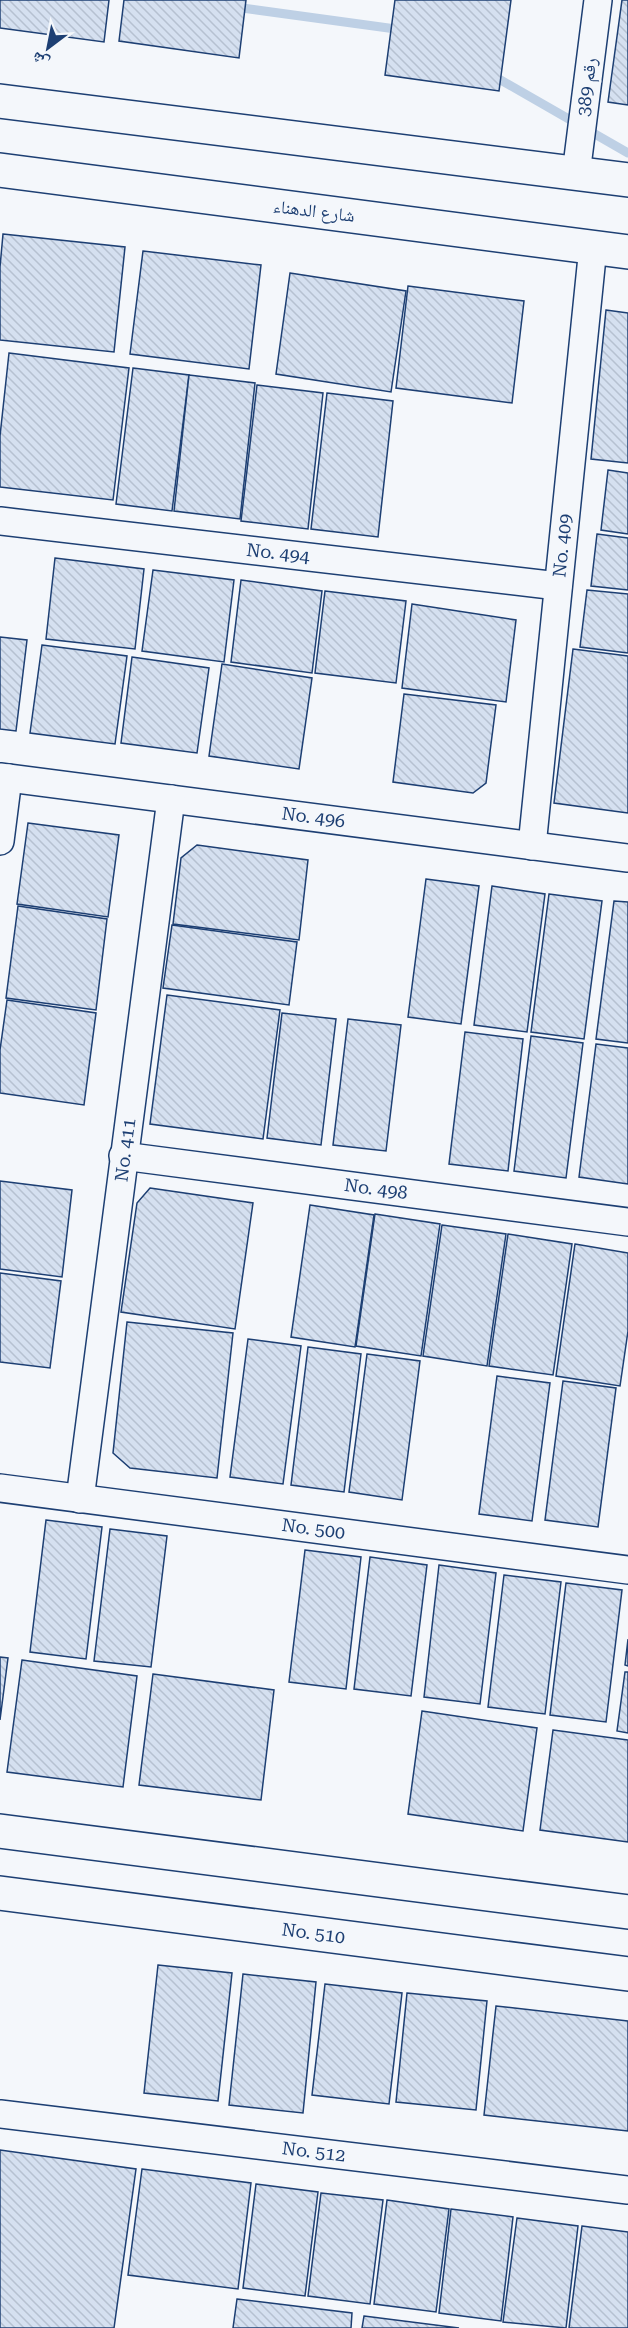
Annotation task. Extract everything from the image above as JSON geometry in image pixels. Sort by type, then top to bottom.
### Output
[{"type":"street","name":"رقم 389","points":[[576,174],[598,0]]},
{"type":"street","points":[[0,101],[628,180]]},
{"type":"street","name":"شارع الدهناء","points":[[0,170],[628,252]]},
{"type":"street","name":"No. 409","points":[[532,846],[593,247]]},
{"type":"street","name":"No. 494","points":[[0,521],[558,586]]},
{"type":"street","points":[[0,841],[4,778]]},
{"type":"street","name":"No. 496","points":[[4,778],[628,858]]},
{"type":"street","name":"No. 411","points":[[80,1499],[171,799]]},
{"type":"street","name":"No. 498","points":[[123,1156],[628,1221]]},
{"type":"street","name":"No. 500","points":[[0,1488],[628,1570]]},
{"type":"street","points":[[0,1831],[628,1912]]},
{"type":"street","name":"No. 510","points":[[0,1893],[628,1974]]},
{"type":"street","name":"No. 512","points":[[0,2114],[628,2190]]},
{"type":"building","points":[[0,0],[109,0],[104,42],[0,28]]},
{"type":"building","points":[[124,0],[246,0],[239,58],[119,41]]},
{"type":"building","points":[[395,0],[511,0],[499,91],[385,75]]},
{"type":"building","points":[[622,0],[628,0],[628,105],[608,102]]},
{"type":"building","points":[[3,234],[125,247],[114,352],[0,340],[0,267]]},
{"type":"building","points":[[143,251],[261,265],[249,369],[130,354]]},
{"type":"building","points":[[290,273],[406,291],[391,392],[276,374]]},
{"type":"building","points":[[408,286],[524,301],[512,403],[396,388]]},
{"type":"building","points":[[606,310],[628,313],[628,463],[591,459]]},
{"type":"building","points":[[9,353],[129,368],[113,500],[0,487],[0,436]]},
{"type":"building","points":[[133,368],[189,375],[172,511],[116,504]]},
{"type":"building","points":[[189,375],[255,383],[240,519],[174,511]]},
{"type":"building","points":[[257,385],[323,393],[308,529],[241,521]]},
{"type":"building","points":[[327,393],[393,401],[378,537],[311,529]]},
{"type":"building","points":[[608,470],[628,473],[628,534],[601,530]]},
{"type":"building","points":[[597,534],[628,538],[628,590],[591,586]]},
{"type":"building","points":[[55,558],[144,569],[135,649],[46,639]]},
{"type":"building","points":[[153,570],[234,580],[224,662],[142,651]]},
{"type":"building","points":[[241,580],[322,591],[312,673],[231,662]]},
{"type":"building","points":[[587,590],[628,594],[628,653],[580,647]]},
{"type":"building","points":[[325,591],[406,601],[396,683],[315,673]]},
{"type":"building","points":[[412,604],[516,620],[506,702],[402,688]]},
{"type":"building","points":[[0,637],[27,640],[16,731],[0,729]]},
{"type":"building","points":[[42,645],[127,656],[115,744],[30,733]]},
{"type":"building","points":[[573,649],[628,656],[628,813],[554,803]]},
{"type":"building","points":[[132,657],[209,668],[197,753],[121,743]]},
{"type":"building","points":[[222,664],[312,678],[299,769],[209,756]]},
{"type":"building","points":[[404,694],[496,705],[486,783],[473,793],[393,782]]},
{"type":"building","points":[[28,823],[119,835],[108,917],[17,904]]},
{"type":"building","points":[[197,845],[308,860],[299,940],[173,924],[181,858]]},
{"type":"building","points":[[426,879],[479,886],[461,1024],[408,1017]]},
{"type":"building","points":[[492,886],[545,894],[527,1032],[474,1025]]},
{"type":"building","points":[[549,894],[602,901],[584,1039],[531,1032]]},
{"type":"building","points":[[614,901],[628,902],[628,1043],[596,1039]]},
{"type":"building","points":[[18,906],[107,919],[96,1010],[6,998]]},
{"type":"building","points":[[172,925],[297,942],[289,1005],[163,988]]},
{"type":"building","points":[[167,995],[280,1010],[263,1139],[150,1124]]},
{"type":"building","points":[[7,1000],[96,1013],[84,1105],[0,1093],[0,1050]]},
{"type":"building","points":[[282,1013],[336,1019],[321,1145],[267,1138]]},
{"type":"building","points":[[348,1019],[401,1025],[386,1151],[333,1145]]},
{"type":"building","points":[[465,1032],[523,1039],[508,1171],[449,1164]]},
{"type":"building","points":[[531,1036],[583,1043],[566,1178],[514,1171]]},
{"type":"building","points":[[596,1044],[628,1048],[628,1184],[579,1177]]},
{"type":"building","points":[[0,1181],[72,1190],[62,1277],[0,1269]]},
{"type":"building","points":[[150,1188],[253,1203],[235,1329],[121,1312],[137,1203]]},
{"type":"building","points":[[310,1205],[374,1215],[355,1347],[291,1337]]},
{"type":"building","points":[[375,1214],[440,1224],[421,1356],[356,1346]]},
{"type":"building","points":[[442,1225],[506,1234],[487,1366],[423,1356]]},
{"type":"building","points":[[508,1234],[572,1244],[553,1375],[489,1366]]},
{"type":"building","points":[[575,1244],[628,1253],[628,1331],[620,1386],[556,1376]]},
{"type":"building","points":[[0,1273],[61,1281],[50,1368],[0,1362]]},
{"type":"building","points":[[127,1322],[233,1333],[217,1478],[130,1468],[113,1453]]},
{"type":"building","points":[[248,1339],[301,1346],[283,1484],[230,1477]]},
{"type":"building","points":[[308,1347],[361,1354],[344,1492],[291,1485]]},
{"type":"building","points":[[367,1354],[420,1361],[402,1500],[349,1492]]},
{"type":"building","points":[[497,1376],[550,1383],[532,1521],[479,1514]]},
{"type":"building","points":[[563,1381],[616,1388],[598,1527],[545,1520]]},
{"type":"building","points":[[46,1520],[102,1527],[86,1659],[30,1652]]},
{"type":"building","points":[[110,1529],[167,1536],[151,1667],[94,1661]]},
{"type":"building","points":[[305,1550],[361,1557],[346,1689],[289,1682]]},
{"type":"building","points":[[370,1557],[427,1565],[411,1696],[354,1689]]},
{"type":"building","points":[[439,1565],[496,1573],[480,1704],[424,1697]]},
{"type":"building","points":[[504,1575],[561,1582],[545,1714],[488,1707]]},
{"type":"building","points":[[566,1583],[622,1590],[606,1722],[550,1715]]},
{"type":"building","points":[[628,1639],[628,1666],[625,1665]]},
{"type":"building","points":[[0,1657],[8,1658],[0,1720]]},
{"type":"building","points":[[22,1660],[137,1676],[123,1787],[7,1772]]},
{"type":"building","points":[[625,1672],[628,1672],[628,1733],[617,1731]]},
{"type":"building","points":[[153,1674],[274,1690],[261,1800],[139,1785]]},
{"type":"building","points":[[422,1711],[537,1728],[523,1831],[408,1814]]},
{"type":"building","points":[[553,1730],[628,1740],[628,1842],[540,1830]]},
{"type":"building","points":[[158,1965],[232,1973],[218,2101],[144,2093]]},
{"type":"building","points":[[243,1974],[316,1982],[303,2113],[229,2105]]},
{"type":"building","points":[[325,1984],[402,1993],[389,2104],[312,2095]]},
{"type":"building","points":[[407,1993],[487,2001],[476,2110],[396,2102]]},
{"type":"building","points":[[496,2006],[628,2021],[628,2131],[484,2115]]},
{"type":"building","points":[[0,2150],[136,2169],[114,2328],[0,2328]]},
{"type":"building","points":[[142,2169],[251,2183],[238,2289],[128,2275]]},
{"type":"building","points":[[256,2184],[318,2192],[305,2296],[243,2288]]},
{"type":"building","points":[[321,2193],[383,2200],[370,2304],[308,2296]]},
{"type":"building","points":[[387,2200],[449,2209],[436,2312],[374,2304]]},
{"type":"building","points":[[451,2209],[513,2217],[501,2321],[439,2313]]},
{"type":"building","points":[[517,2218],[578,2226],[566,2328],[503,2322]]},
{"type":"building","points":[[582,2226],[628,2232],[628,2328],[569,2328]]},
{"type":"building","points":[[237,2299],[352,2313],[351,2328],[233,2328]]},
{"type":"building","points":[[364,2316],[459,2328],[362,2328]]},
{"type":"waterway","points":[[235,7],[403,30]]},
{"type":"waterway","points":[[492,75],[628,153]]}]
